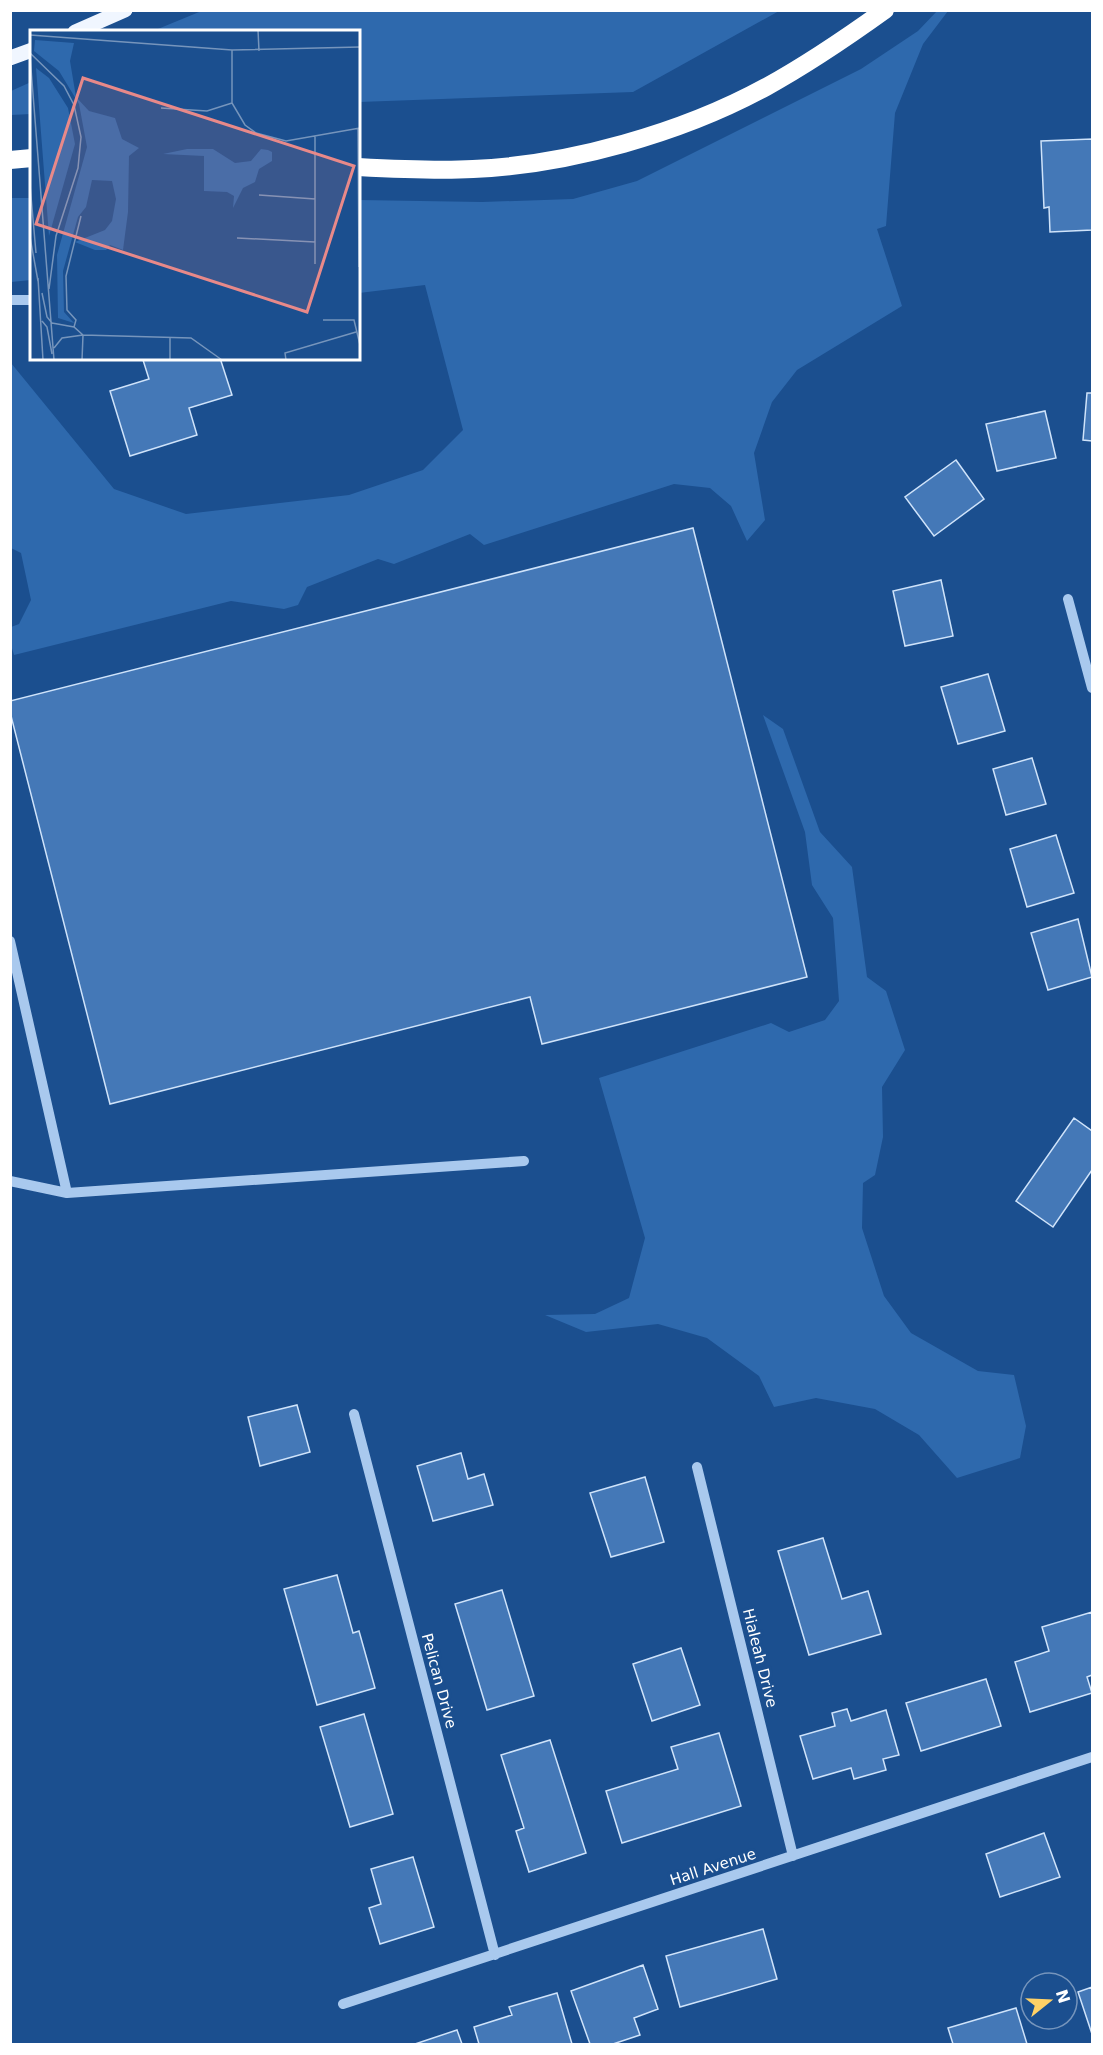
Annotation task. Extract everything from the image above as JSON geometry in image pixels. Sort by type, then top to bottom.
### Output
[{"type":"highway","points":[[360,167],[474,169],[553,159],[620,144],[693,119],[764,88],[833,48],[885,10]]},
{"type":"highway","points":[[10,160],[30,158]]},
{"type":"main road","points":[[80,30],[125,10]]},
{"type":"main road","points":[[10,58],[30,51]]},
{"type":"street","points":[[10,300],[30,300]]},
{"type":"street","points":[[1068,598],[1092,688]]},
{"type":"street","points":[[10,941],[67,1193]]},
{"type":"street","points":[[10,1181],[67,1193],[524,1161]]},
{"type":"street","name":"Pelican Drive","points":[[354,1413],[495,1955]]},
{"type":"street","name":"Hialeah Drive","points":[[697,1467],[793,1856]]},
{"type":"street","name":"Hall Avenue","points":[[343,2004],[1092,1757]]},
{"type":"shaded area","points":[[204,10],[779,10],[633,92],[360,102],[360,30],[155,30]]},
{"type":"shaded area","points":[[938,10],[948,11],[923,44],[895,113],[886,226],[877,229],[902,306],[797,370],[772,402],[754,453],[765,520],[747,541],[731,506],[710,488],[674,484],[484,545],[470,534],[394,564],[378,559],[307,587],[298,605],[284,609],[231,601],[14,655],[11,645],[11,627],[19,624],[31,600],[21,553],[11,548],[11,363],[114,489],[186,514],[349,495],[423,470],[463,430],[425,285],[360,293],[360,200],[482,202],[573,199],[637,181],[861,69],[918,31]]},
{"type":"shaded area","points":[[30,82],[30,114],[11,115],[11,91]]},
{"type":"shaded area","points":[[11,198],[30,198],[30,280],[11,282]]},
{"type":"shaded area","points":[[763,715],[783,729],[820,832],[852,867],[867,977],[886,991],[905,1050],[882,1087],[883,1137],[875,1175],[863,1183],[862,1228],[884,1296],[911,1333],[978,1371],[1014,1375],[1026,1426],[1020,1458],[957,1478],[919,1435],[875,1409],[816,1398],[774,1407],[759,1376],[707,1338],[658,1324],[586,1332],[545,1315],[595,1314],[629,1298],[645,1238],[599,1078],[771,1023],[789,1032],[825,1020],[839,1001],[833,918],[812,885],[805,832]]},
{"type":"building","points":[[1092,139],[1092,230],[1050,232],[1049,207],[1044,208],[1041,141]]},
{"type":"building","points":[[143,360],[221,360],[232,395],[189,408],[197,435],[130,456],[110,391],[149,379]]},
{"type":"building","points":[[1087,393],[1092,393],[1092,441],[1083,440]]},
{"type":"building","points":[[1045,411],[1056,458],[997,471],[986,424]]},
{"type":"building","points":[[956,460],[984,499],[934,536],[905,497]]},
{"type":"building","points":[[693,528],[807,977],[542,1044],[530,997],[110,1104],[10,712],[10,701]]},
{"type":"building","points":[[941,580],[953,636],[905,646],[893,591]]},
{"type":"building","points":[[988,674],[1005,731],[958,744],[941,687]]},
{"type":"building","points":[[1032,758],[1046,804],[1006,815],[993,769]]},
{"type":"building","points":[[1056,835],[1074,893],[1027,907],[1010,849]]},
{"type":"building","points":[[1078,919],[1092,977],[1048,990],[1031,933]]},
{"type":"building","points":[[1074,1118],[1092,1131],[1092,1170],[1053,1227],[1016,1201]]},
{"type":"building","points":[[297,1405],[310,1452],[260,1466],[248,1417]]},
{"type":"building","points":[[461,1453],[468,1479],[484,1474],[493,1505],[433,1521],[417,1466]]},
{"type":"building","points":[[645,1477],[664,1542],[611,1557],[590,1493]]},
{"type":"building","points":[[823,1538],[842,1599],[868,1591],[881,1634],[809,1655],[778,1551]]},
{"type":"building","points":[[337,1575],[353,1633],[359,1631],[375,1688],[317,1705],[284,1589]]},
{"type":"building","points":[[502,1590],[534,1696],[487,1710],[455,1604]]},
{"type":"building","points":[[1092,1612],[1092,1675],[1087,1677],[1092,1693],[1030,1712],[1015,1662],[1049,1651],[1042,1627]]},
{"type":"building","points":[[681,1648],[700,1705],[652,1721],[633,1664]]},
{"type":"building","points":[[986,1679],[1001,1726],[921,1751],[906,1703]]},
{"type":"building","points":[[847,1709],[851,1721],[886,1710],[899,1755],[883,1759],[886,1770],[854,1779],[851,1768],[813,1779],[800,1736],[835,1726],[832,1713]]},
{"type":"building","points":[[364,1714],[393,1814],[350,1827],[320,1727]]},
{"type":"building","points":[[719,1733],[741,1806],[622,1843],[606,1791],[678,1769],[671,1747]]},
{"type":"building","points":[[550,1740],[586,1853],[529,1872],[516,1831],[524,1828],[501,1755]]},
{"type":"building","points":[[1044,1833],[1060,1877],[1000,1897],[986,1854]]},
{"type":"building","points":[[413,1857],[434,1927],[380,1944],[369,1908],[381,1904],[371,1869]]},
{"type":"building","points":[[763,1929],[777,1979],[680,2007],[666,1956]]},
{"type":"building","points":[[643,1965],[658,2009],[634,2018],[640,2035],[613,2044],[590,2044],[571,1991]]},
{"type":"building","points":[[1092,1987],[1092,2034],[1079,1995],[1079,1992]]},
{"type":"building","points":[[557,1993],[572,2044],[479,2044],[474,2027],[512,2015],[509,2007]]},
{"type":"building","points":[[1016,2008],[1019,2031],[1023,2031],[1027,2044],[953,2044],[948,2028]]},
{"type":"building","points":[[457,2030],[462,2044],[415,2044]]}]
